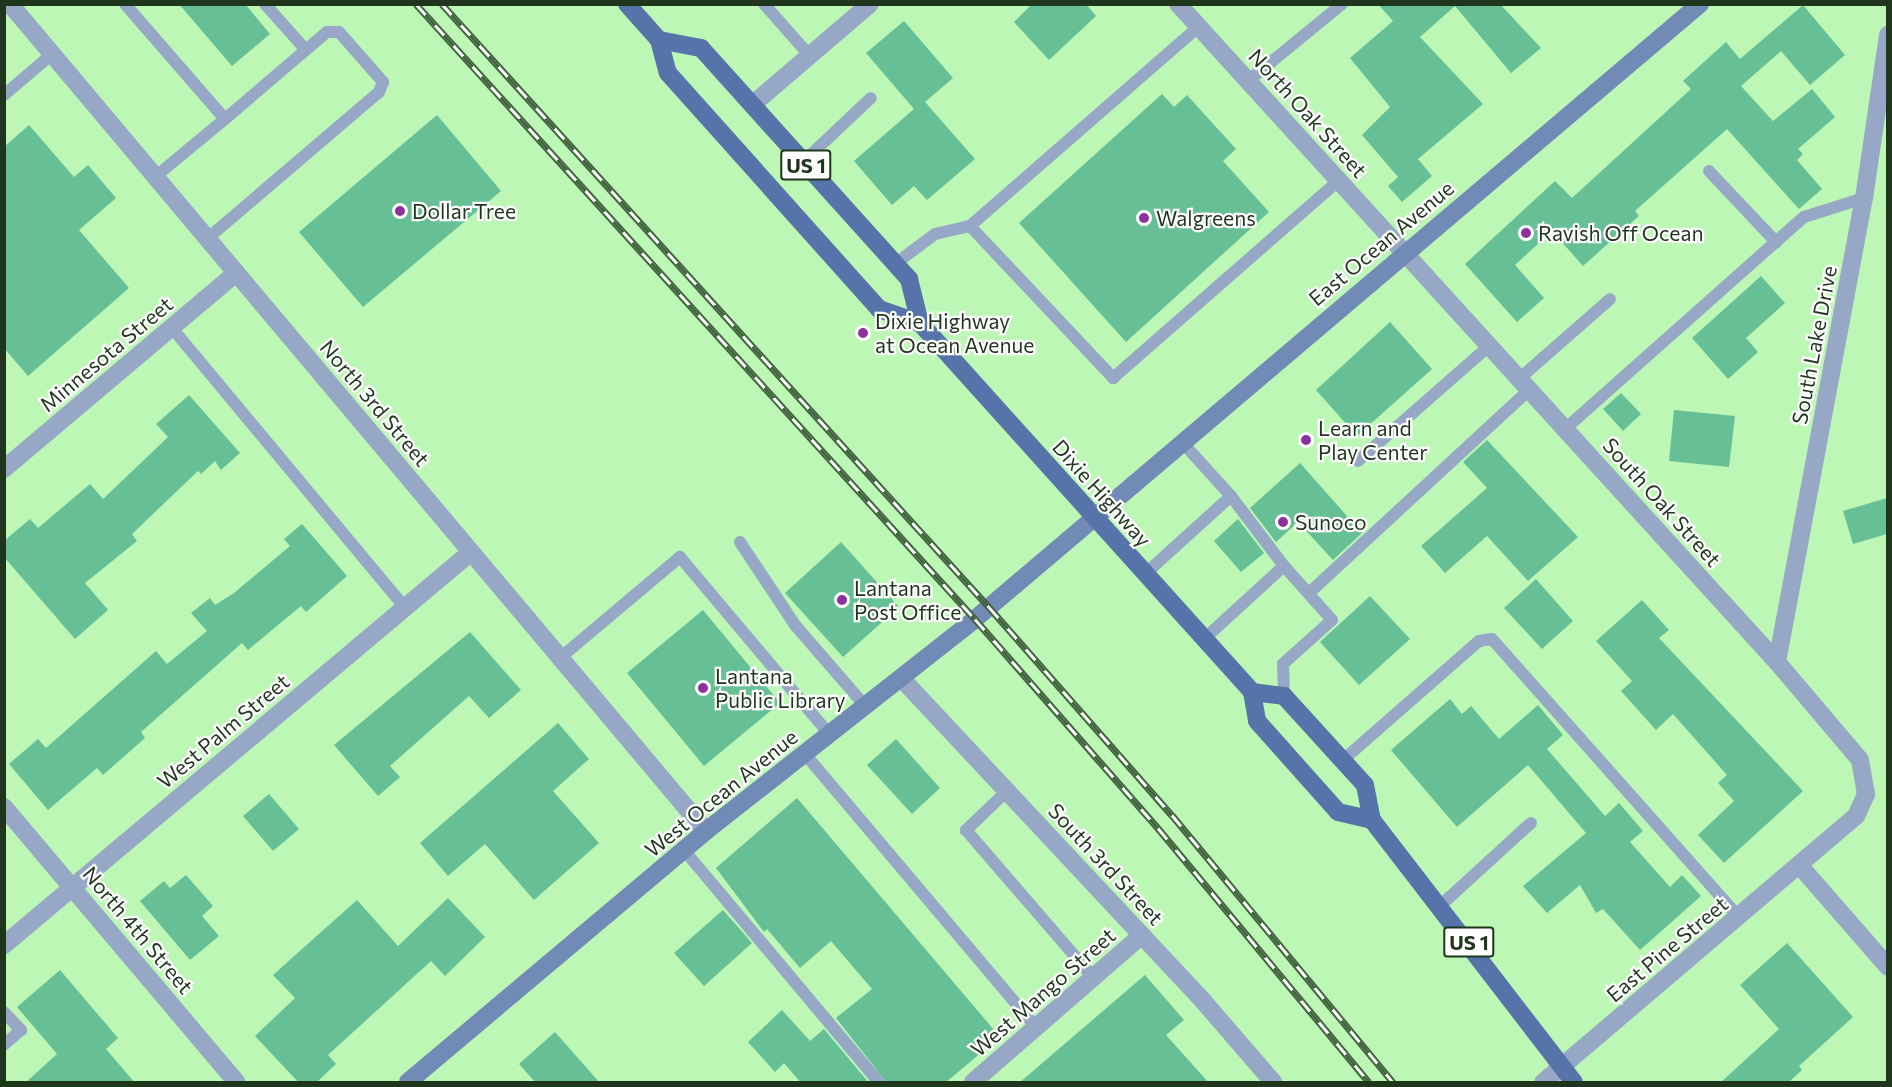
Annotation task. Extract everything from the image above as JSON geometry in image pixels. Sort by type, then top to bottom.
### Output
[{"type":"main road","name":"Dixie Highway","points":[[627,4],[659,40],[668,73],[879,309],[920,323]]},
{"type":"main road","name":"Dixie Highway","points":[[659,40],[701,48],[909,279],[920,323],[1252,692]]},
{"type":"main road","points":[[1284,696],[1252,692],[1257,721],[1338,812],[1372,819]]},
{"type":"main road","name":"US 1","points":[[1284,696],[1365,785],[1372,819],[1574,1083]]},
{"type":"street","name":"North 3rd Street","points":[[10,4],[706,831]]},
{"type":"street","points":[[752,105],[870,4]]},
{"type":"street","name":"East Ocean Avenue","points":[[1094,518],[1403,252],[1700,4]]},
{"type":"street","name":"North Oak Street","points":[[1191,12],[1248,81],[1403,252]]},
{"type":"street","name":"South Lake Drive","points":[[1777,662],[1864,198],[1887,35]]},
{"type":"street","name":"South Oak Street","points":[[1403,252],[1777,662],[1860,760],[1866,794],[1856,816],[1800,866]]},
{"type":"street","name":"Minnesota Street","points":[[4,469],[236,273]]},
{"type":"street","name":"West Ocean Avenue","points":[[408,1083],[706,831],[902,679],[1094,518]]},
{"type":"street","name":"West Palm Street","points":[[4,945],[471,552]]},
{"type":"street","name":"South 3rd Street","points":[[902,679],[1142,935],[1273,1083]]},
{"type":"street","name":"North 4th Street","points":[[4,807],[236,1083]]},
{"type":"street","points":[[1800,866],[1887,967]]},
{"type":"street","name":"East Pine Street","points":[[1543,1083],[1800,866]]},
{"type":"street","name":"West Mango Street","points":[[973,1083],[1142,935]]},
{"type":"lane","points":[[266,4],[305,49]]},
{"type":"lane","points":[[764,4],[810,56]]},
{"type":"lane","points":[[1248,81],[1342,4]]},
{"type":"lane","points":[[124,5],[225,119]]},
{"type":"lane","points":[[896,264],[935,234],[970,226],[1191,12]]},
{"type":"lane","points":[[155,177],[327,32],[339,32],[383,82],[380,92],[207,239]]},
{"type":"lane","points":[[4,95],[52,54]]},
{"type":"lane","points":[[803,162],[871,98]]},
{"type":"lane","points":[[1709,171],[1776,242]]},
{"type":"lane","points":[[970,226],[1113,378],[1338,180]]},
{"type":"lane","points":[[1565,429],[1804,217],[1864,198]]},
{"type":"lane","points":[[1309,593],[1611,299]]},
{"type":"lane","points":[[172,328],[405,608]]},
{"type":"lane","points":[[1358,461],[1489,346]]},
{"type":"lane","points":[[1182,442],[1231,496],[1284,566],[1332,620],[1283,664],[1284,696]]},
{"type":"lane","points":[[1145,574],[1231,496]]},
{"type":"lane","points":[[740,542],[795,625],[866,707]]},
{"type":"lane","points":[[560,658],[680,558],[830,735]]},
{"type":"lane","points":[[1204,639],[1284,566]]},
{"type":"lane","points":[[1343,760],[1479,641],[1492,639],[1739,917]]},
{"type":"lane","points":[[805,754],[1036,1027]]},
{"type":"lane","points":[[1007,791],[966,830],[1093,977]]},
{"type":"lane","points":[[1440,906],[1531,823]]},
{"type":"lane","points":[[684,850],[879,1083]]},
{"type":"lane","points":[[4,1012],[21,1030],[4,1045]]},
{"type":"building","points":[[179,4],[245,4],[270,34],[232,66]]},
{"type":"building","points":[[1032,4],[1086,4],[1096,16],[1049,60],[1014,22]]},
{"type":"building","points":[[1378,4],[1500,4],[1541,48],[1511,73],[1455,6],[1420,37],[1483,104],[1418,159],[1432,176],[1402,202],[1388,186],[1398,177],[1362,135],[1390,107],[1350,58],[1393,21]]},
{"type":"building","points":[[1803,5],[1845,55],[1810,85],[1781,51],[1741,86],[1773,121],[1812,89],[1835,117],[1798,149],[1803,154],[1797,160],[1822,189],[1799,209],[1727,129],[1635,211],[1639,216],[1583,266],[1552,231],[1515,265],[1544,298],[1517,322],[1465,264],[1555,181],[1572,198],[1691,89],[1683,81],[1726,42],[1740,59]]},
{"type":"building","points":[[904,21],[953,78],[925,102],[975,159],[927,200],[914,186],[892,205],[854,161],[914,109],[866,53]]},
{"type":"building","name":"Walgreens","points":[[1162,94],[1174,107],[1187,95],[1236,149],[1223,161],[1269,212],[1126,342],[1019,223]]},
{"type":"building","name":"Dollar Tree","points":[[437,115],[501,191],[363,307],[299,232]]},
{"type":"building","points":[[29,125],[74,177],[88,165],[116,198],[79,230],[129,288],[28,376],[4,348],[4,147]]},
{"type":"building","points":[[1761,276],[1785,303],[1746,338],[1758,352],[1728,379],[1692,338]]},
{"type":"building","points":[[1390,322],[1432,369],[1357,436],[1316,390]]},
{"type":"building","points":[[1621,393],[1641,414],[1623,431],[1603,409]]},
{"type":"building","points":[[189,395],[240,453],[221,470],[215,461],[201,474],[198,471],[132,534],[137,541],[85,583],[108,610],[75,639],[4,557],[4,541],[30,519],[38,528],[90,484],[103,499],[168,437],[156,424]]},
{"type":"building","points":[[1674,410],[1735,416],[1729,467],[1669,461]]},
{"type":"building","points":[[1487,440],[1578,537],[1528,581],[1487,536],[1445,573],[1421,546],[1487,488],[1463,462]]},
{"type":"building","points":[[1300,463],[1362,533],[1333,560],[1298,522],[1276,542],[1250,508]]},
{"type":"building","points":[[1887,498],[1887,534],[1853,544],[1843,511]]},
{"type":"building","points":[[1238,519],[1264,553],[1241,572],[1214,541]]},
{"type":"building","points":[[302,524],[347,576],[306,612],[301,606],[248,650],[242,643],[141,732],[145,738],[103,775],[97,768],[48,810],[9,764],[38,739],[46,748],[156,651],[167,664],[207,631],[191,613],[210,598],[215,605],[234,593],[290,546],[284,539]]},
{"type":"building","name":"Lantana Post Office","points":[[841,542],[899,607],[843,657],[785,593]]},
{"type":"building","points":[[1536,579],[1573,621],[1542,649],[1504,608]]},
{"type":"building","points":[[1370,596],[1410,639],[1359,685],[1320,642]]},
{"type":"building","points":[[1642,600],[1669,630],[1659,638],[1803,791],[1724,863],[1698,835],[1734,801],[1718,783],[1727,775],[1673,714],[1656,730],[1621,691],[1632,681],[1596,641]]},
{"type":"building","name":"Lantana Public Library","points":[[703,610],[780,703],[704,766],[627,673]]},
{"type":"building","points":[[470,632],[521,690],[489,718],[469,696],[390,766],[400,777],[378,796],[334,745]]},
{"type":"building","points":[[1450,699],[1462,714],[1471,706],[1499,739],[1538,705],[1563,735],[1547,749],[1605,816],[1619,803],[1643,831],[1630,842],[1670,887],[1682,875],[1701,896],[1640,950],[1603,909],[1596,913],[1580,885],[1547,913],[1523,886],[1586,833],[1528,765],[1457,827],[1391,750]]},
{"type":"building","points":[[558,723],[589,759],[553,791],[599,843],[534,900],[485,844],[448,876],[420,843]]},
{"type":"building","points":[[896,739],[940,788],[912,814],[867,765]]},
{"type":"building","points":[[269,794],[299,829],[273,851],[243,816]]},
{"type":"building","points":[[797,798],[1000,1037],[945,1083],[887,1083],[836,1018],[872,989],[831,941],[800,968],[767,929],[764,932],[716,868]]},
{"type":"building","points":[[186,875],[213,906],[202,916],[219,936],[190,960],[140,901],[164,881],[170,888]]},
{"type":"building","points":[[448,898],[485,937],[445,976],[431,961],[328,1055],[336,1064],[316,1083],[299,1083],[255,1036],[295,998],[273,975],[357,900],[398,946]]},
{"type":"building","points":[[723,910],[752,943],[704,986],[674,953]]},
{"type":"building","points":[[1787,943],[1853,1017],[1799,1066],[1802,1070],[1788,1083],[1720,1083],[1779,1029],[1740,985]]},
{"type":"building","points":[[60,970],[118,1038],[106,1049],[135,1083],[25,1083],[57,1054],[17,1007]]},
{"type":"building","points":[[1145,975],[1184,1020],[1166,1035],[1209,1083],[1019,1083]]},
{"type":"building","points":[[782,1010],[810,1041],[824,1029],[869,1083],[801,1083],[784,1063],[775,1072],[748,1042]]},
{"type":"building","points":[[555,1032],[600,1083],[536,1083],[519,1064]]},
{"type":"railway","points":[[416,4],[975,619],[1158,828],[1369,1082]]},
{"type":"railway","points":[[442,4],[989,607],[1172,815],[1393,1082]]},
{"type":"place","name":"Dollar Tree","points":[[400,211]]},
{"type":"place","name":"Walgreens","points":[[1144,218]]},
{"type":"place","name":"Ravish Off Ocean","points":[[1526,233]]},
{"type":"place","name":"Dixie Highway at Ocean Avenue","points":[[863,333]]},
{"type":"place","name":"Learn and Play Center","points":[[1306,440]]},
{"type":"place","name":"Sunoco","points":[[1283,522]]},
{"type":"place","name":"Lantana Post Office","points":[[842,600]]},
{"type":"place","name":"Lantana Public Library","points":[[703,688]]}]
